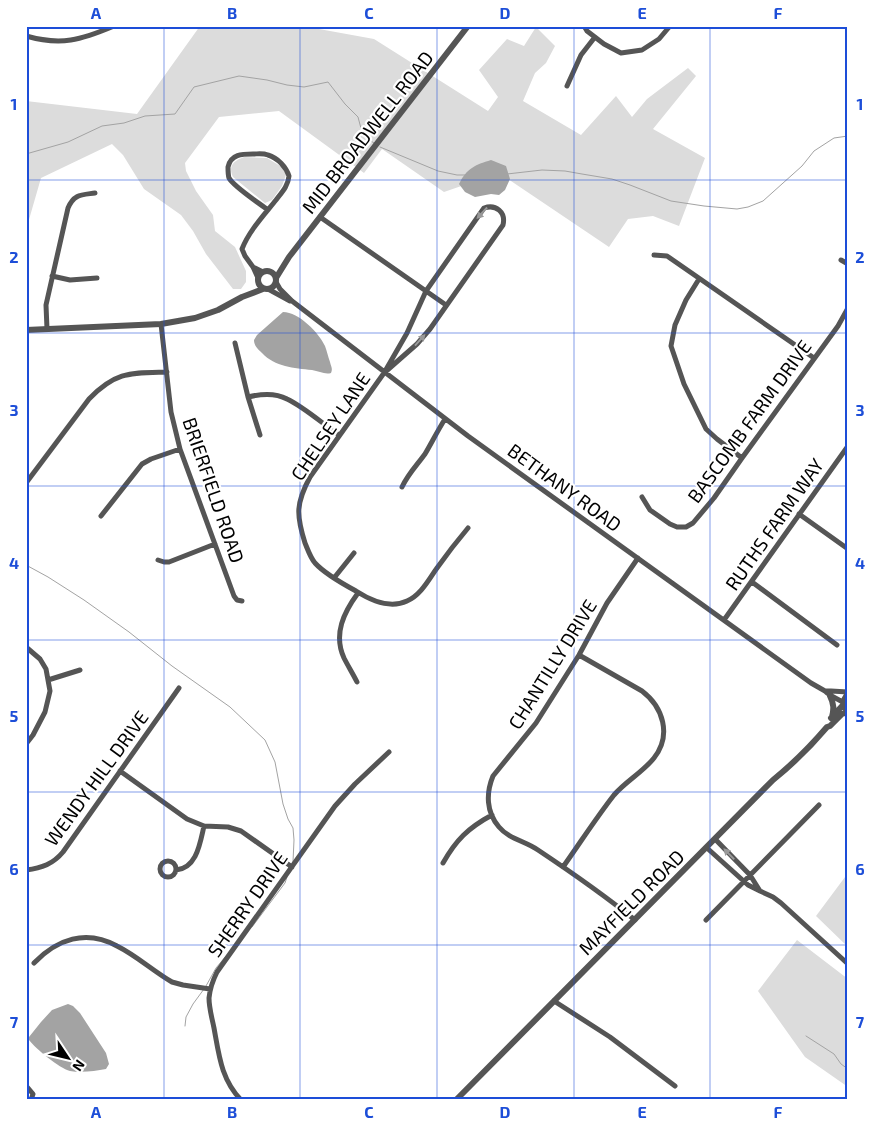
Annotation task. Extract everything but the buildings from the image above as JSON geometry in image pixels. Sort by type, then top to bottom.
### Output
[{"type":"street","points":[[26,36],[50,41],[77,40],[114,26]]},
{"type":"street","name":"MID BROADWELL ROAD","points":[[276,280],[289,256],[468,26]]},
{"type":"street","points":[[584,26],[586,31],[621,53],[642,50],[659,39],[670,26]]},
{"type":"street","points":[[567,86],[581,55],[595,37]]},
{"type":"street","points":[[266,289],[259,286],[253,267],[242,249],[245,240],[287,186],[289,176],[285,167],[268,155],[241,154],[236,156],[229,163],[229,178],[236,186],[268,210]]},
{"type":"street","points":[[47,329],[46,305],[68,208],[71,201],[77,196],[95,193]]},
{"type":"street","points":[[490,206],[501,211],[504,220],[503,225],[430,329],[417,344],[384,373],[407,333],[426,291],[484,208],[490,206]]},
{"type":"street","points":[[320,217],[446,305]]},
{"type":"street","points":[[654,255],[667,256],[814,358]]},
{"type":"street","name":"MID BROADWELL ROAD","points":[[266,271],[275,268],[289,256]]},
{"type":"street","points":[[841,260],[848,264]]},
{"type":"street","points":[[26,330],[161,324],[195,318],[229,305],[242,297],[273,288],[276,280],[274,274],[253,267]]},
{"type":"street","points":[[242,297],[258,280],[260,274],[266,271]]},
{"type":"street","points":[[52,276],[70,280],[96,278]]},
{"type":"street","points":[[699,279],[686,300],[675,325],[671,346],[684,384],[706,429],[742,458]]},
{"type":"street","name":"BETHANY ROAD","points":[[276,280],[280,289],[292,301],[445,419],[811,683],[839,700],[846,708]]},
{"type":"street","name":"BETHANY ROAD","points":[[266,289],[292,301]]},
{"type":"street","name":"BASCOMB FARM DRIVE","points":[[642,496],[650,510],[670,524],[677,527],[686,527],[693,523],[709,505],[848,308]]},
{"type":"street","name":"BRIERFIELD ROAD","points":[[161,324],[171,412],[180,449],[234,596],[237,600],[242,601]]},
{"type":"street","points":[[235,343],[248,397],[260,435]]},
{"type":"street","points":[[26,483],[97,391],[122,375],[167,372]]},
{"type":"street","name":"CHELSEY LANE","points":[[384,373],[306,483],[300,499],[298,514],[300,529],[309,555],[315,563],[334,578],[358,593],[384,604],[401,604],[423,589],[468,528]]},
{"type":"street","points":[[248,397],[274,395],[286,398],[339,435]]},
{"type":"street","points":[[402,486],[425,454],[445,419]]},
{"type":"street","name":"RUTHS FARM WAY","points":[[724,620],[848,446]]},
{"type":"street","points":[[101,516],[142,464],[180,449]]},
{"type":"street","points":[[799,514],[848,549]]},
{"type":"street","points":[[158,560],[169,562],[215,544]]},
{"type":"street","points":[[334,578],[354,553]]},
{"type":"street","name":"CHANTILLY DRIVE","points":[[492,815],[488,796],[493,776],[536,723],[580,655],[607,603],[638,558]]},
{"type":"street","points":[[752,582],[837,645]]},
{"type":"street","points":[[357,682],[343,656],[340,631],[346,610],[358,593]]},
{"type":"street","points":[[26,647],[40,659],[46,669],[50,691],[45,712],[34,734],[26,744]]},
{"type":"street","points":[[563,867],[615,794],[655,757],[661,746],[664,734],[661,713],[649,696],[580,655]]},
{"type":"street","points":[[48,680],[80,670]]},
{"type":"street","name":"WENDY HILL DRIVE","points":[[26,870],[46,866],[58,858],[179,688]]},
{"type":"street","name":"BETHANY ROAD","points":[[827,694],[831,691],[848,693]]},
{"type":"street","points":[[846,708],[845,697],[848,693]]},
{"type":"street","points":[[827,694],[833,702],[832,717]]},
{"type":"street","name":"MAYFIELD ROAD","points":[[827,727],[832,717],[846,708]]},
{"type":"street","name":"MAYFIELD ROAD","points":[[456,1100],[773,780],[813,744],[846,708]]},
{"type":"street","name":"SHERRY DRIVE","points":[[240,1100],[227,1081],[221,1066],[210,1005],[210,989],[213,980],[343,796],[389,752]]},
{"type":"street","points":[[120,771],[187,819],[204,826],[228,827],[241,832],[292,867]]},
{"type":"street","points":[[706,920],[819,805]]},
{"type":"street","points":[[443,863],[452,847],[463,834],[477,823],[492,815],[498,826],[506,834],[536,848],[635,920]]},
{"type":"street","points":[[176,870],[183,868],[191,862],[197,854],[204,826]]},
{"type":"street","points":[[715,839],[750,875],[760,891]]},
{"type":"street","points":[[706,848],[748,885],[781,903],[848,964]]},
{"type":"street","points":[[34,963],[47,951],[66,940],[96,938],[118,946],[172,982],[210,989]]},
{"type":"street","points":[[554,1001],[610,1037],[675,1086]]},
{"type":"street","points":[[28,1088],[33,1094],[31,1100]]},
{"type":"shaded area","points":[[200,26],[312,26],[374,39],[488,111],[498,97],[479,70],[507,39],[524,46],[536,27],[555,46],[546,63],[535,73],[523,101],[581,135],[616,96],[632,117],[647,99],[688,68],[696,76],[653,129],[705,158],[679,226],[653,216],[628,219],[609,247],[499,173],[444,192],[382,149],[364,173],[279,111],[219,117],[185,163],[186,171],[196,191],[213,215],[215,231],[235,247],[246,271],[246,282],[241,289],[233,289],[206,254],[181,215],[144,189],[123,155],[112,144],[41,178],[26,230],[26,101],[137,114]]},
{"type":"shaded area","points":[[244,157],[267,158],[282,167],[286,175],[282,186],[272,200],[265,203],[233,177],[231,167],[237,160]]},
{"type":"shaded area","points":[[491,160],[506,166],[510,179],[505,190],[499,195],[491,194],[475,197],[465,192],[459,184],[465,174],[476,166]]},
{"type":"shaded area","points":[[283,312],[302,319],[318,335],[326,348],[332,368],[331,373],[279,364],[267,358],[256,347],[254,340],[257,335]]},
{"type":"shaded area","points":[[848,873],[848,947],[816,916]]},
{"type":"shaded area","points":[[797,940],[848,979],[848,1087],[805,1057],[758,991]]},
{"type":"shaded area","points":[[68,1004],[80,1013],[106,1053],[109,1064],[106,1069],[84,1072],[70,1071],[48,1058],[29,1040],[29,1037],[52,1010]]},
{"type":"waterway","points":[[26,154],[68,142],[102,126],[124,123],[145,116],[175,114],[194,87],[239,76],[304,87],[328,82],[358,117],[363,136],[374,143]]},
{"type":"waterway","points":[[507,174],[542,170],[565,171],[612,179],[671,201],[737,209],[763,201],[802,166],[814,151],[834,138],[848,136]]},
{"type":"waterway","points":[[380,147],[438,171],[466,175]]},
{"type":"waterway","points":[[26,565],[84,600],[129,632],[172,666],[230,707],[265,740],[275,762],[283,804],[293,828],[293,862]]},
{"type":"waterway","points":[[252,927],[285,883],[287,877]]},
{"type":"waterway","points":[[206,986],[216,968],[226,956]]},
{"type":"waterway","points":[[185,1026],[186,1017],[204,989]]},
{"type":"waterway","points":[[806,1036],[834,1054],[841,1064],[848,1069]]}]
